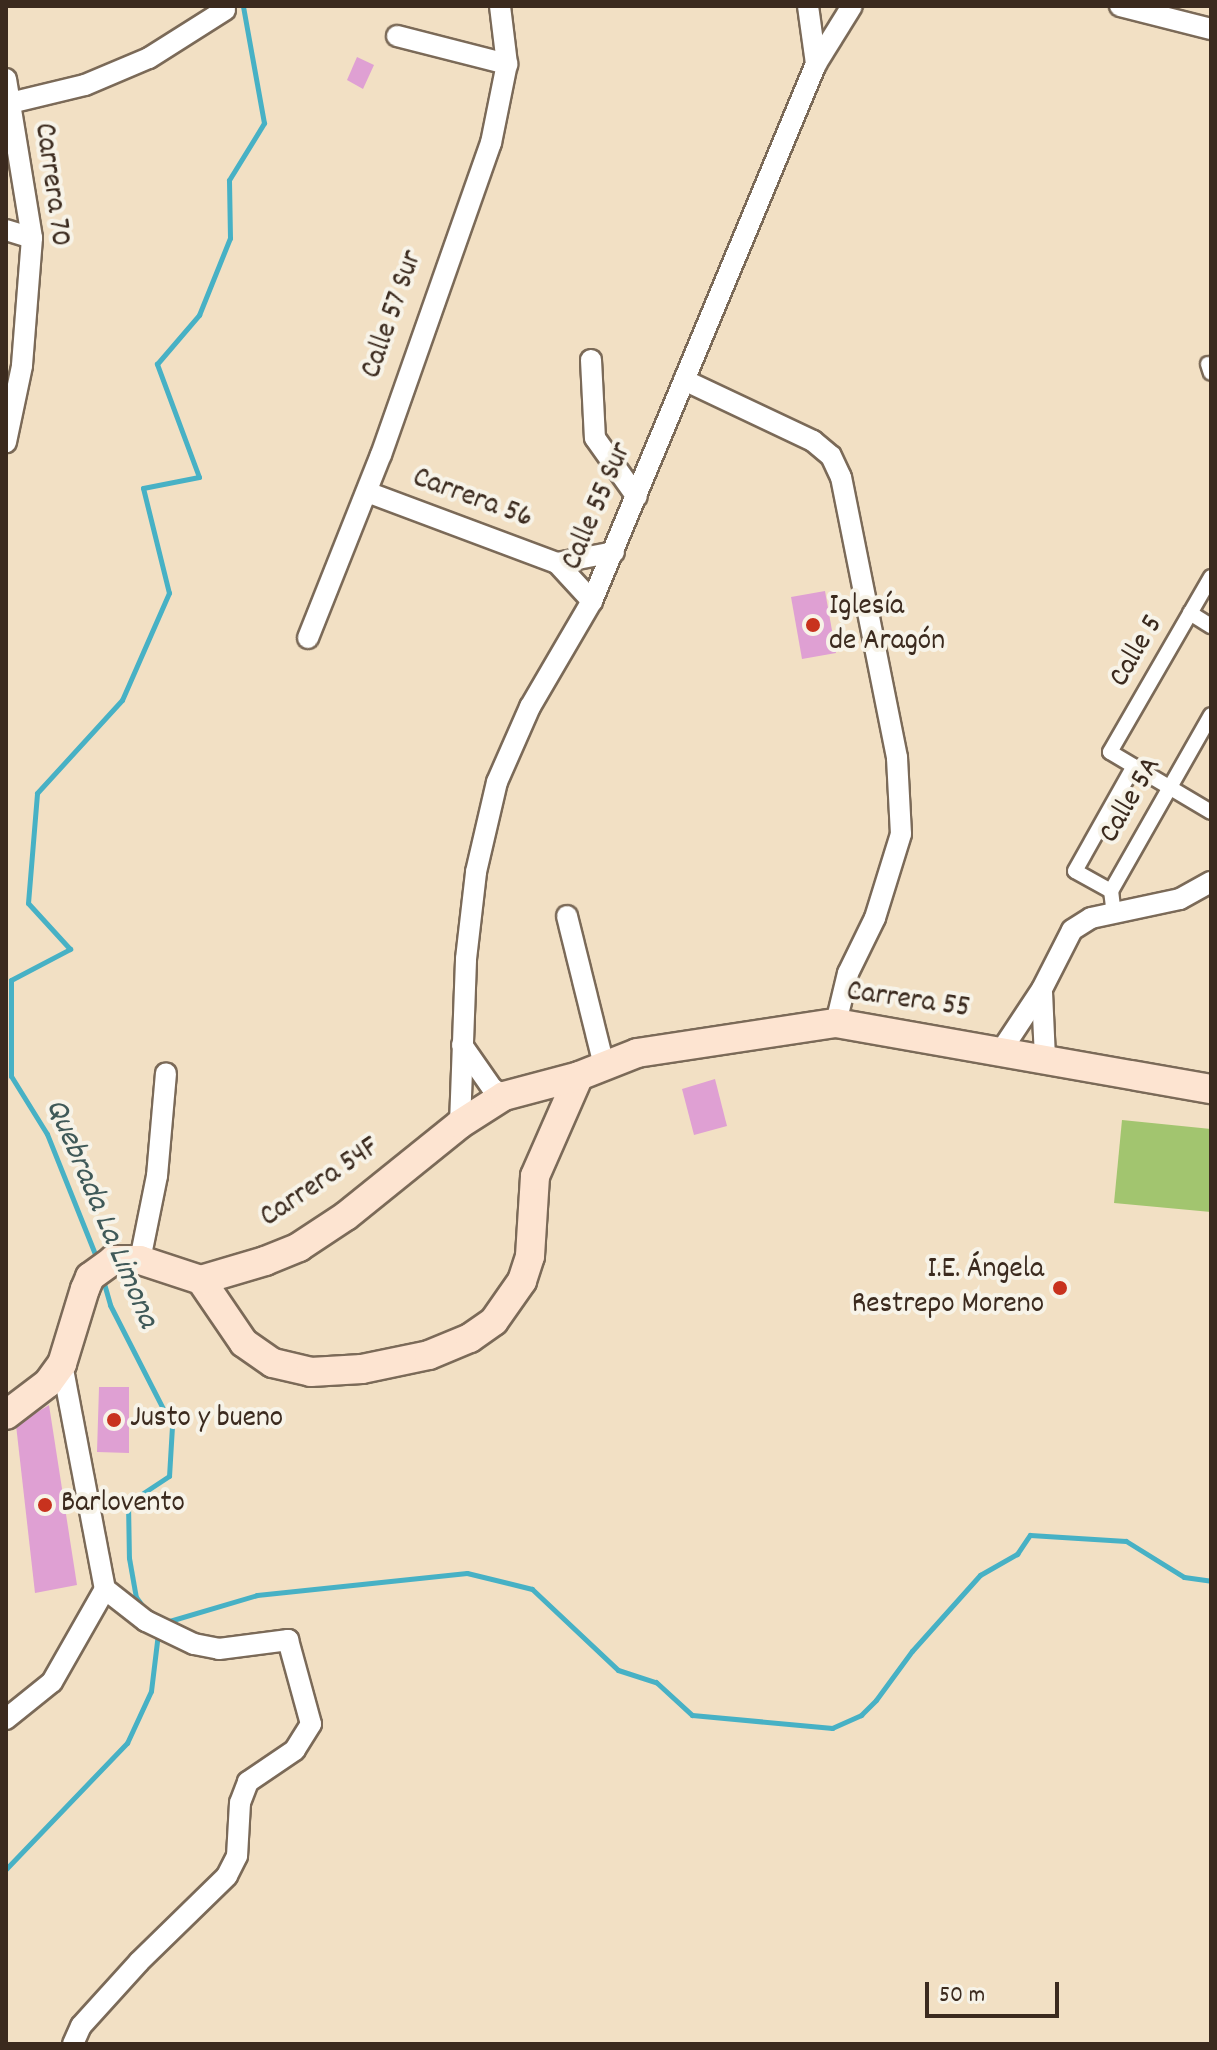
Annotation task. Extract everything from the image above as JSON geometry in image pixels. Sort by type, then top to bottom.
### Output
[{"type":"main road","name":"Carrera 55","points":[[504,1096],[662,1047],[836,1023],[1211,1089]]},
{"type":"main road","points":[[6,1415],[48,1383],[62,1364],[90,1277],[126,1260],[201,1280],[244,1343],[273,1363],[311,1372],[362,1369],[447,1350],[494,1321],[522,1281],[530,1256],[535,1176],[592,1070]]},
{"type":"main road","name":"Carrera 54F","points":[[201,1280],[299,1247],[460,1124],[504,1096]]},
{"type":"street","name":"Calle 57 Sur","points":[[308,638],[367,492],[491,143],[507,64],[500,6]]},
{"type":"street","points":[[808,6],[816,64]]},
{"type":"street","name":"Calle 55 Sur","points":[[460,1124],[462,1045],[476,872],[497,782],[530,707],[592,601],[816,64],[852,6]]},
{"type":"street","points":[[1120,6],[1211,29]]},
{"type":"street","points":[[7,104],[85,85],[149,58],[225,10]]},
{"type":"street","points":[[397,36],[507,64]]},
{"type":"street","name":"Carrera 70","points":[[6,79],[7,104],[32,238],[6,442]]},
{"type":"street","points":[[6,230],[32,238]]},
{"type":"street","points":[[591,360],[595,438],[637,497]]},
{"type":"street","points":[[684,380],[813,441],[831,456],[841,477],[897,758],[901,834],[875,918],[848,973],[836,1023]]},
{"type":"street","name":"Carrera 56","points":[[367,492],[557,563],[592,601]]},
{"type":"street","name":"Carrera 56","points":[[557,563],[614,552]]},
{"type":"street","name":"Calle 5","points":[[1134,766],[1110,752],[1211,577]]},
{"type":"street","points":[[1190,613],[1211,626]]},
{"type":"street","name":"Calle 5A","points":[[1114,915],[1111,891],[1211,715]]},
{"type":"street","points":[[1111,891],[1075,871],[1134,766],[1211,812]]},
{"type":"street","points":[[1001,1051],[1042,989],[1072,930],[1091,918],[1180,899],[1211,882]]},
{"type":"street","points":[[567,916],[592,1070]]},
{"type":"street","points":[[1042,989],[1045,1059]]},
{"type":"street","points":[[462,1045],[492,1088],[504,1096]]},
{"type":"street","points":[[126,1260],[157,1176],[166,1073]]},
{"type":"street","points":[[6,1719],[52,1682],[105,1589],[62,1364]]},
{"type":"street","points":[[73,2044],[81,2026],[139,1962],[227,1876],[237,1856],[240,1803],[248,1782],[295,1750],[311,1724],[288,1640],[219,1649],[146,1621],[105,1589]]},
{"type":"green space","points":[[1122,1120],[1211,1129],[1211,1212],[1114,1203]]},
{"type":"building","points":[[357,57],[374,65],[363,89],[347,80]]},
{"type":"building","name":"Iglesía de Aragón","points":[[825,591],[836,653],[802,659],[791,597]]},
{"type":"building","points":[[715,1079],[727,1126],[694,1135],[682,1089]]},
{"type":"building","name":"Justo y bueno","points":[[99,1387],[129,1387],[129,1453],[97,1452]]},
{"type":"building","name":"Barlovento","points":[[49,1405],[77,1585],[35,1593],[16,1425]]},
{"type":"waterway","name":"Quebrada La Limona","points":[[97,1259],[47,1134],[11,1076],[11,980],[70,949],[28,903],[37,793],[122,700],[169,593],[143,488],[199,477],[157,364],[199,315],[230,238],[229,180],[264,123],[243,6]]},
{"type":"waterway","name":"Quebrada La Limona","points":[[103,1280],[110,1305],[172,1426],[169,1476],[128,1503],[129,1558],[136,1597],[144,1608]]},
{"type":"waterway","points":[[166,1622],[257,1595],[467,1573],[532,1589],[618,1670],[656,1682],[692,1715],[832,1728],[861,1715],[912,1651],[980,1575],[1017,1554],[1030,1535],[1126,1541],[1184,1577],[1211,1581]]},
{"type":"waterway","points":[[6,1869],[127,1743],[151,1691],[158,1633]]},
{"type":"place","name":"Iglesía de Aragón","points":[[813,625]]},
{"type":"place","name":"I.E. Ángela Restrepo Moreno","points":[[1060,1288]]},
{"type":"place","name":"Justo y bueno","points":[[114,1420]]},
{"type":"place","name":"Barlovento","points":[[45,1505]]}]
